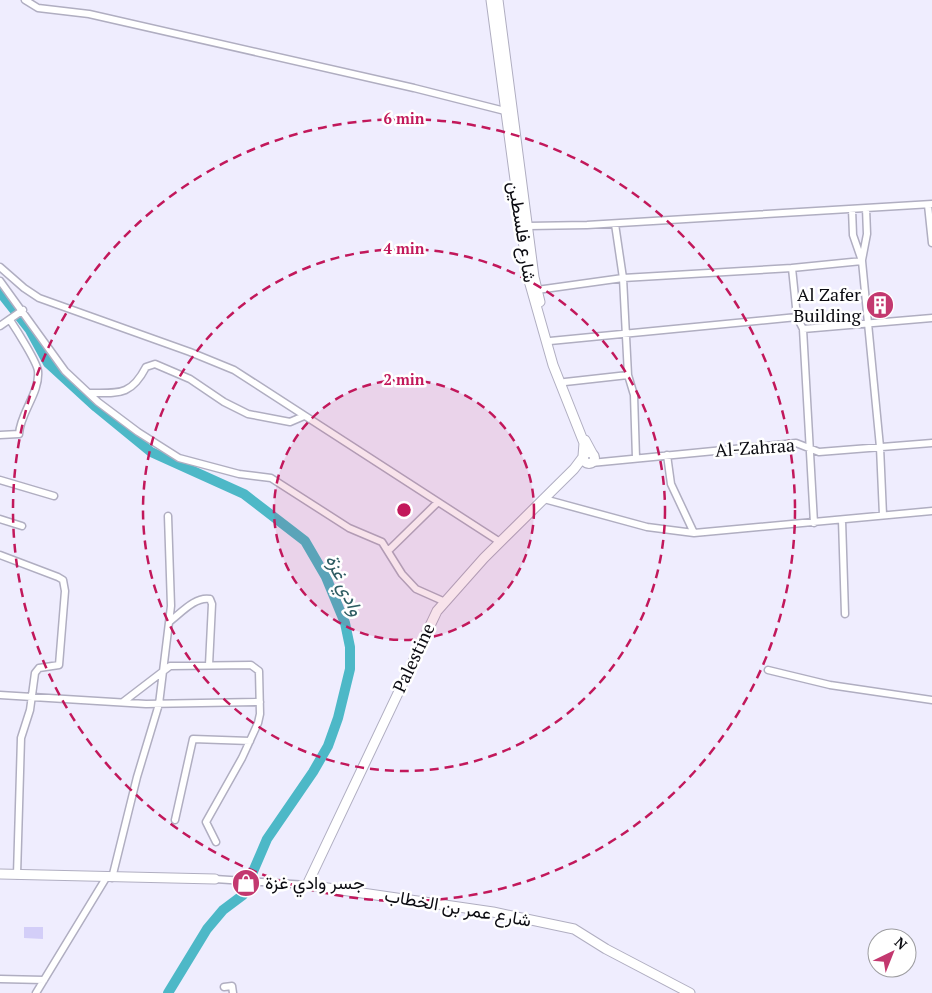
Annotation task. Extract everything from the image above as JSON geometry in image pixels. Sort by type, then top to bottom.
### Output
[{"type":"street","points":[[25,0],[38,8],[89,14],[414,88],[505,111]]},
{"type":"street","name":"شارع فلسطين","points":[[491,0],[528,277],[553,365],[584,443],[588,458]]},
{"type":"street","name":"شارع فلسطين","points":[[498,0],[528,226]]},
{"type":"street","points":[[588,458],[550,340],[537,290],[528,226],[615,224],[930,205],[932,243]]},
{"type":"street","points":[[866,208],[866,234],[862,261],[880,447],[883,515]]},
{"type":"street","points":[[852,209],[853,235],[862,261]]},
{"type":"street","points":[[615,224],[623,278],[624,334],[628,375],[634,395],[636,458]]},
{"type":"street","points":[[537,290],[623,278],[792,268],[862,261]]},
{"type":"street","points":[[0,267],[24,288],[39,298],[217,362],[234,370],[500,542]]},
{"type":"street","points":[[792,268],[797,317],[803,329],[814,523]]},
{"type":"street","points":[[0,281],[38,370],[35,387],[19,424],[19,434],[0,435]]},
{"type":"street","points":[[0,316],[15,316],[89,393],[138,432],[179,458],[239,474],[271,478],[349,528],[382,542],[402,574],[416,589],[443,601]]},
{"type":"street","points":[[0,326],[15,316]]},
{"type":"street","points":[[550,340],[797,317]]},
{"type":"street","points":[[803,329],[932,318]]},
{"type":"street","points":[[89,393],[124,393],[140,379],[146,367],[155,364],[190,379],[224,402],[248,414],[290,422],[304,416]]},
{"type":"street","points":[[565,382],[628,375]]},
{"type":"street","name":"Al-Zahraa","points":[[588,458],[607,460],[636,458],[796,443],[819,452],[932,442]]},
{"type":"street","points":[[667,455],[671,484],[688,524],[694,533]]},
{"type":"street","name":"Palestine","points":[[307,885],[443,601],[574,469],[588,458]]},
{"type":"street","points":[[0,480],[54,496]]},
{"type":"street","points":[[544,499],[647,527],[694,533],[932,511]]},
{"type":"street","points":[[389,550],[437,503]]},
{"type":"street","points":[[36,993],[109,878],[159,704],[171,606],[168,516]]},
{"type":"street","points":[[0,519],[22,526]]},
{"type":"street","points":[[842,520],[845,614]]},
{"type":"street","points":[[0,555],[63,580],[65,591],[59,665],[39,668],[35,673],[33,696],[21,738],[17,875]]},
{"type":"street","points":[[169,622],[195,602],[204,597],[210,599],[212,604],[209,665]]},
{"type":"street","points":[[123,702],[170,666],[180,664],[256,667],[259,671],[260,714],[250,741],[206,822],[216,842]]},
{"type":"street","points":[[768,670],[830,685],[932,700]]},
{"type":"street","points":[[0,696],[33,696],[159,704],[260,702]]},
{"type":"street","points":[[175,820],[193,739],[250,741]]},
{"type":"street","name":"شارع عمر بن الخطاب","points":[[0,874],[215,879],[307,885],[493,912],[574,929],[606,949],[690,993]]},
{"type":"street","points":[[0,979],[44,980]]},
{"type":"street","points":[[224,987],[232,986],[233,993]]},
{"type":"shaded area","points":[[24,927],[43,927],[43,939],[24,938]]},
{"type":"waterway","name":"وادي غزة","points":[[0,292],[30,330],[48,363],[96,407],[151,452],[244,494],[305,541],[326,577],[345,623],[350,647],[350,669],[338,718],[328,746],[313,772],[267,839],[243,895],[223,910],[207,929],[168,993]]},
{"type":"place","name":"Al Zafer Building","points":[[880,305]]},
{"type":"place","name":"جسر وادي غزة","points":[[246,883]]}]
